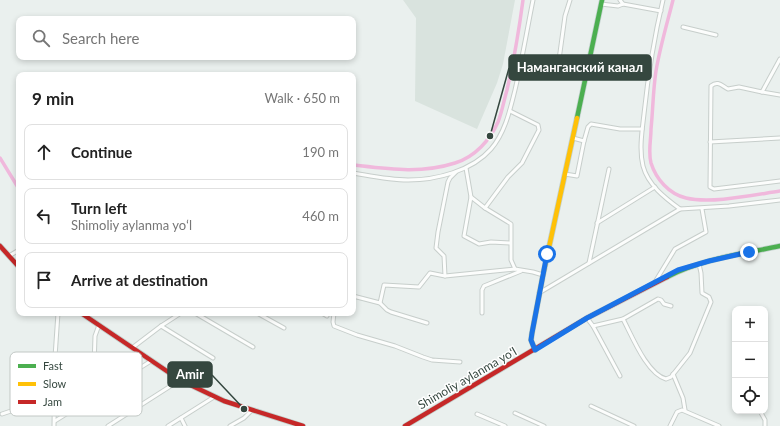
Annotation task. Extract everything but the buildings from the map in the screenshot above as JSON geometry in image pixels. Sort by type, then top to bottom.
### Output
[{"type":"street","points":[[356,173],[408,180],[436,177],[466,168],[484,156],[492,148],[503,130],[510,111],[521,67],[533,0]]},
{"type":"street","points":[[570,0],[565,16],[558,67],[560,70],[586,76]]},
{"type":"street","points":[[620,0],[623,4]]},
{"type":"street","points":[[663,0],[648,74],[642,129],[641,155],[643,167],[655,187],[661,194],[680,209]]},
{"type":"street","points":[[535,350],[531,340],[539,293],[601,2],[618,6],[623,4],[660,11]]},
{"type":"street","points":[[683,27],[716,35]]},
{"type":"street","points":[[762,92],[780,58]]},
{"type":"street","points":[[780,95],[738,87],[728,89],[720,84],[713,84],[710,90],[711,188],[780,181]]},
{"type":"street","points":[[485,208],[508,177],[522,164],[539,130],[538,125],[510,111]]},
{"type":"street","points":[[565,174],[576,176],[588,126],[591,124],[620,129],[642,129]]},
{"type":"street","points":[[573,138],[584,141]]},
{"type":"street","points":[[710,142],[780,138]]},
{"type":"street","points":[[466,168],[471,197],[464,236],[479,244],[491,242],[510,243]]},
{"type":"street","points":[[588,263],[609,169]]},
{"type":"street","points":[[445,276],[444,256],[436,248],[448,182],[457,171]]},
{"type":"street","points":[[597,223],[655,187]]},
{"type":"street","points":[[471,197],[485,208],[511,224],[511,260],[515,269]]},
{"type":"street","points":[[539,293],[680,209],[702,209],[780,200]]},
{"type":"street","points":[[655,282],[675,249],[706,232],[702,209]]},
{"type":"street","points":[[0,246],[16,264]]},
{"type":"street","name":"Shimoliy aylanma yoʻl","points":[[405,426],[587,318],[678,270],[729,256],[780,246]]},
{"type":"street","points":[[9,256],[16,252]]},
{"type":"street","points":[[623,319],[650,367],[662,378],[668,378],[687,358],[711,302],[709,296],[702,293],[699,264]]},
{"type":"street","points":[[380,302],[384,284],[416,288],[421,286],[430,273],[445,276],[515,269],[543,275]]},
{"type":"street","points":[[482,313],[482,290],[484,286],[521,271]]},
{"type":"street","points":[[356,297],[380,302],[387,310],[391,312],[427,323]]},
{"type":"street","points":[[593,326],[623,319],[658,299],[664,304],[671,306]]},
{"type":"street","points":[[55,352],[58,316]]},
{"type":"street","points":[[86,316],[138,352]]},
{"type":"street","points":[[132,348],[176,316]]},
{"type":"street","points":[[200,316],[253,348]]},
{"type":"street","points":[[262,316],[284,328]]},
{"type":"street","points":[[334,316],[334,326],[357,335],[395,346],[414,355],[432,360],[460,362]]},
{"type":"street","points":[[587,318],[593,326],[620,376]]},
{"type":"street","points":[[94,352],[95,336],[100,325]]},
{"type":"street","points":[[161,326],[213,358]]},
{"type":"street","points":[[142,355],[180,380],[214,397],[303,426]]},
{"type":"street","points":[[142,367],[151,361]]},
{"type":"street","points":[[673,374],[683,398],[685,410]]},
{"type":"street","points":[[142,404],[180,380]]},
{"type":"street","points":[[168,426],[214,397]]},
{"type":"street","points":[[591,406],[634,426]]},
{"type":"street","points":[[230,426],[244,418],[252,410]]},
{"type":"street","points":[[670,426],[678,411],[682,410],[719,426]]},
{"type":"street","points":[[2,414],[10,411]]},
{"type":"street","points":[[515,413],[544,426]]},
{"type":"street","points":[[477,414],[505,426]]},
{"type":"street","points":[[762,414],[765,420],[765,426]]},
{"type":"street","points":[[54,426],[55,416]]},
{"type":"street","points":[[55,421],[63,416]]},
{"type":"street","points":[[108,426],[124,416]]},
{"type":"street","points":[[181,418],[186,426]]},
{"type":"shaded area","points":[[403,0],[515,0],[503,64],[497,83],[477,129],[415,101],[416,18]]},
{"type":"waterway","points":[[356,165],[404,170],[430,169],[455,163],[469,157],[481,147],[495,129],[501,114],[512,68],[523,0]]},
{"type":"waterway","points":[[673,0],[654,85],[650,155],[651,163],[656,175],[664,185],[674,193],[696,200],[732,198],[780,191]]},
{"type":"waterway","points":[[0,158],[16,184]]},
{"type":"traffic: fast","points":[[577,118],[602,0]]},
{"type":"traffic: fast","points":[[667,277],[708,261],[780,246]]},
{"type":"traffic: slow","points":[[535,350],[531,340],[532,333],[577,118]]},
{"type":"traffic: jam","points":[[0,246],[16,264]]},
{"type":"traffic: jam","points":[[405,426],[587,318],[667,277]]},
{"type":"traffic: jam","points":[[85,316],[139,352]]},
{"type":"traffic: jam","points":[[142,354],[180,380],[224,401],[303,426]]},
{"type":"place","name":"Наманганский канал","points":[[490,136]]},
{"type":"place","name":"Amir","points":[[244,409]]},
{"type":"route","points":[[547,254],[531,340],[535,350],[587,318],[678,270],[749,252]]}]
